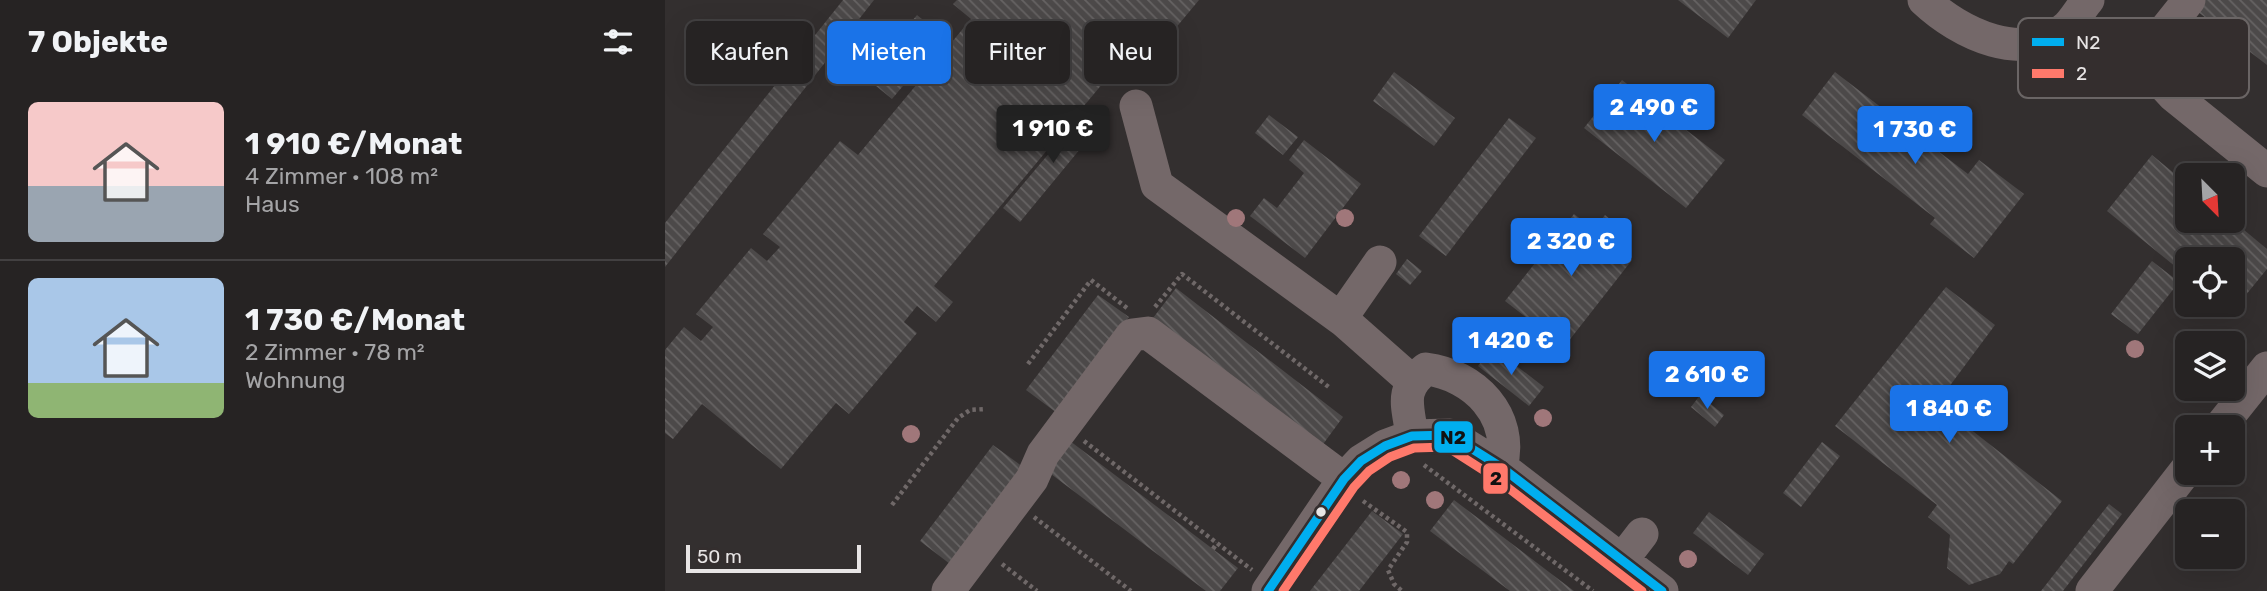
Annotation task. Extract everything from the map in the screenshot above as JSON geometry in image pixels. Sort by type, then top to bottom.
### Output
[{"type":"street","points":[[1924,0],[1957,26],[1981,38],[2018,45]]},
{"type":"street","points":[[2074,18],[2088,0]]},
{"type":"street","points":[[2175,18],[2189,0]]},
{"type":"street","points":[[2176,98],[2267,171]]},
{"type":"street","points":[[1136,106],[1157,185],[1344,321],[1412,381]]},
{"type":"street","points":[[1344,321],[1348,308],[1380,262]]},
{"type":"street","points":[[948,591],[1032,479],[1043,454],[1064,425],[1132,335],[1142,328],[1350,487]]},
{"type":"street","points":[[1413,446],[1406,397],[1412,381],[1426,369],[1455,361],[1500,420],[1506,448],[1501,467]]},
{"type":"street","points":[[2230,415],[2267,368]]},
{"type":"street","points":[[1262,582],[1350,487],[1361,461],[1385,446],[1413,446],[1450,435],[1501,467],[1662,591]]},
{"type":"street","points":[[2092,591],[2175,484]]},
{"type":"street","points":[[1622,560],[1642,534]]},
{"type":"path","points":[[1028,364],[1091,280],[1135,314],[1142,328],[1181,274],[1330,388]]},
{"type":"path","points":[[892,505],[958,418],[970,410],[985,409]]},
{"type":"path","points":[[1064,425],[1217,543],[1262,582]]},
{"type":"path","points":[[1413,446],[1593,591]]},
{"type":"path","points":[[1097,461],[1102,454]]},
{"type":"path","points":[[1128,485],[1134,479]]},
{"type":"path","points":[[1350,487],[1407,532],[1407,542],[1388,570],[1394,584],[1402,591]]},
{"type":"path","points":[[1015,502],[1131,591]]},
{"type":"path","points":[[1177,522],[1181,515]]},
{"type":"path","points":[[1213,549],[1217,543]]},
{"type":"path","points":[[980,548],[1037,591]]},
{"type":"building","points":[[843,0],[874,0],[858,21],[827,21],[827,60],[813,78],[813,38]]},
{"type":"building","points":[[957,0],[1199,0],[1177,26],[1177,21],[1084,21],[1084,84],[1102,84],[934,286],[953,302],[936,322],[917,306],[904,322],[917,333],[849,414],[836,403],[781,469],[702,404],[673,439],[665,433],[665,350],[684,327],[701,341],[713,327],[696,314],[751,248],[767,261],[780,247],[763,234],[840,141],[858,155],[917,84],[951,84],[951,43],[965,26],[965,84],[1070,84],[1070,21],[969,21],[971,19],[953,4]]},
{"type":"building","points":[[1678,0],[1756,0],[1728,38]]},
{"type":"building","points":[[2200,0],[2267,0],[2267,65],[2249,51],[2249,18],[2206,18],[2193,8]]},
{"type":"building","points":[[917,15],[924,21],[912,21]]},
{"type":"building","points":[[1394,72],[1455,118],[1434,146],[1373,101]]},
{"type":"building","points":[[1835,72],[1968,174],[1979,160],[2024,194],[1974,258],[1930,224],[1935,218],[1802,115]]},
{"type":"building","points":[[1622,80],[1725,160],[1686,208],[1584,128]]},
{"type":"building","points":[[776,84],[808,84],[665,267],[665,223]]},
{"type":"building","points":[[874,84],[905,84],[892,99]]},
{"type":"building","points":[[1088,107],[1104,120],[1020,222],[1003,208]]},
{"type":"building","points":[[1269,115],[1298,137],[1283,155],[1255,133]]},
{"type":"building","points":[[1509,118],[1536,138],[1446,256],[1419,236]]},
{"type":"building","points":[[1304,140],[1361,184],[1305,258],[1250,216],[1264,198],[1277,208],[1304,173],[1289,160]]},
{"type":"building","points":[[2152,155],[2175,174],[2175,233],[2245,233],[2245,231],[2267,249],[2267,269],[2245,296],[2245,247],[2175,247],[2175,266],[2107,211]]},
{"type":"building","points":[[1574,214],[1594,229],[1605,215],[1624,230],[1613,244],[1632,260],[1564,347],[1505,301]]},
{"type":"building","points":[[1407,259],[1422,271],[1410,285],[1396,274]]},
{"type":"building","points":[[2152,261],[2175,279],[2175,287],[2138,334],[2111,314]]},
{"type":"building","points":[[1946,287],[1995,325],[1937,403],[2062,501],[2013,564],[2009,561],[2000,574],[1969,585],[1947,568],[1950,535],[1928,517],[1937,505],[1835,426]]},
{"type":"building","points":[[1176,288],[1343,417],[1321,447],[1153,318]]},
{"type":"building","points":[[1098,295],[1129,317],[1057,413],[1026,390]]},
{"type":"building","points":[[1492,347],[1544,387],[1529,406],[1478,366]]},
{"type":"building","points":[[1700,395],[1724,415],[1715,427],[1691,407]]},
{"type":"building","points":[[1070,441],[1238,568],[1220,591],[1206,591],[1047,471]]},
{"type":"building","points":[[1822,442],[1840,456],[1801,507],[1783,493]]},
{"type":"building","points":[[993,445],[1023,467],[950,564],[920,541]]},
{"type":"building","points":[[1454,500],[1574,591],[1510,591],[1430,531]]},
{"type":"building","points":[[2109,504],[2122,514],[2063,591],[2041,591]]},
{"type":"building","points":[[1372,511],[1403,534],[1359,591],[1310,591]]},
{"type":"building","points":[[1709,512],[1764,554],[1748,575],[1693,533]]},
{"type":"transit line","name":"N2","points":[[1268,591],[1344,479],[1361,461],[1385,446],[1412,436],[1450,435],[1501,467],[1662,591]]},
{"type":"transit line","name":"2","points":[[1283,591],[1354,487],[1369,471],[1390,457],[1414,448],[1447,447],[1494,477],[1642,591]]}]
